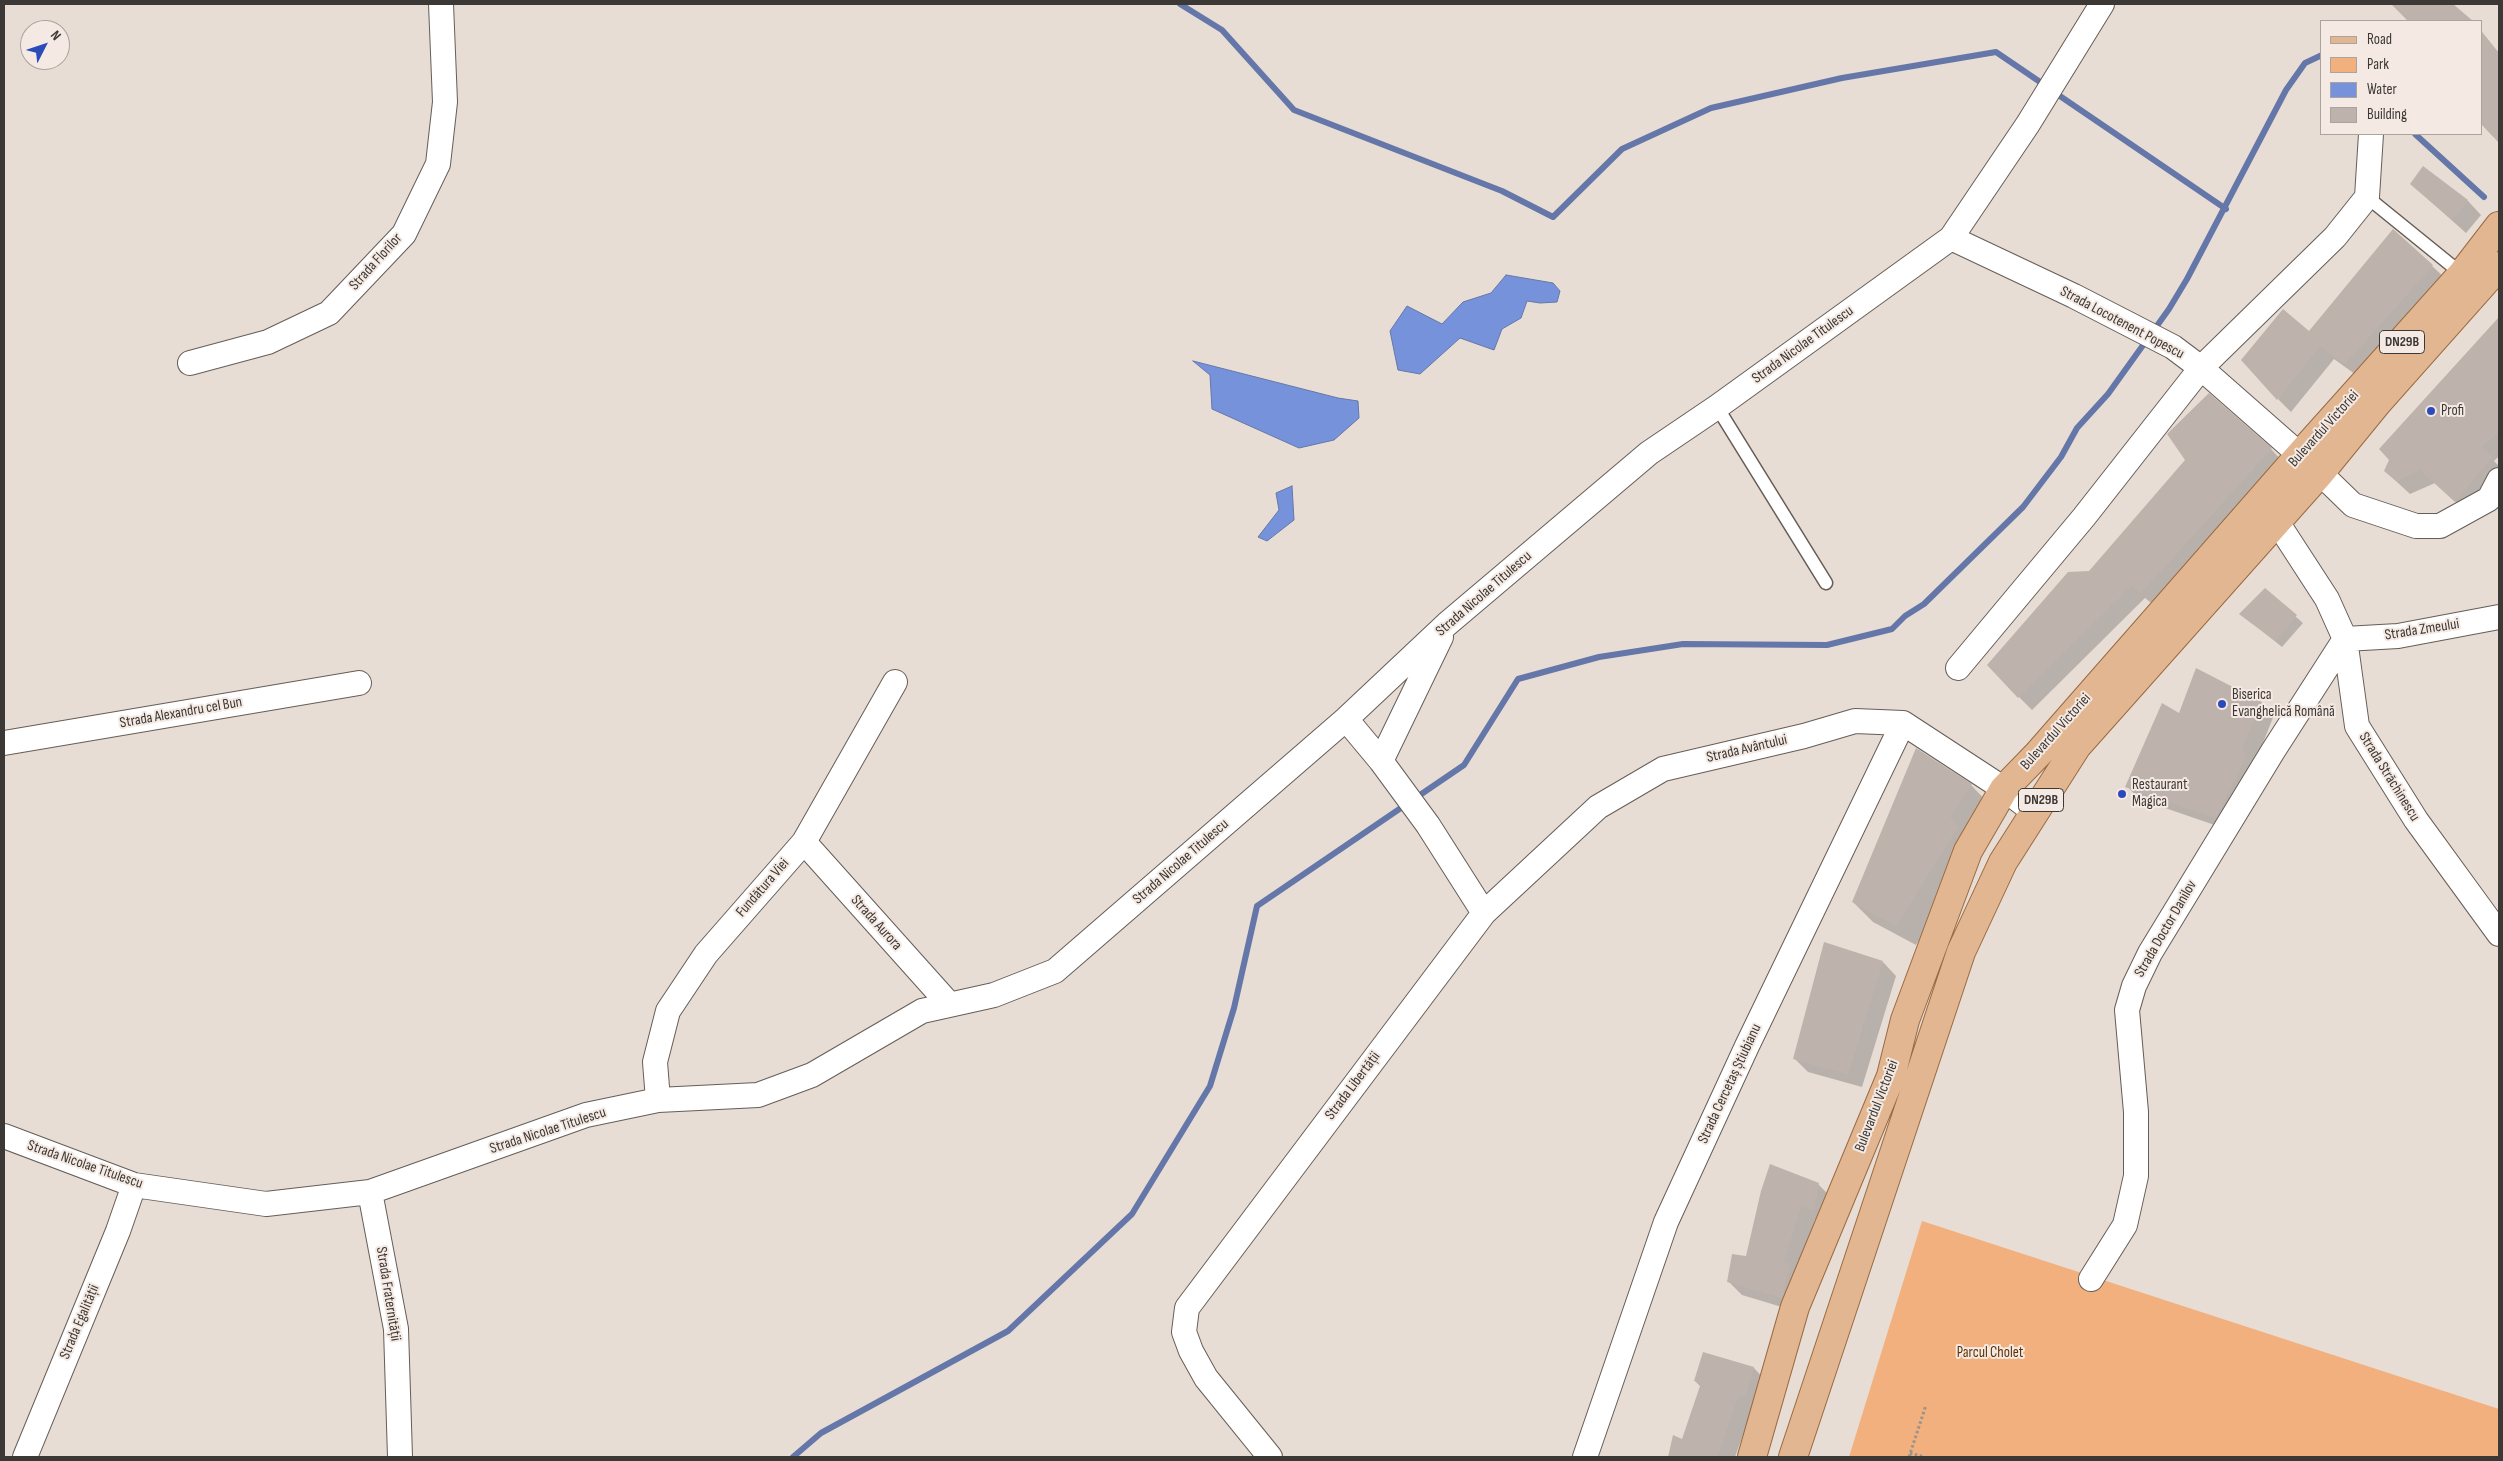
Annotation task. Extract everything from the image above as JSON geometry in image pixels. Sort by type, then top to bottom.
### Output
[{"type":"main road","name":"Bulevardul Victoriei","points":[[1752,1457],[1795,1307],[1891,1076],[1905,1020],[1964,860],[2004,789],[2038,754],[2300,455],[2462,274],[2499,226]]},
{"type":"main road","name":"Bulevardul Victoriei","points":[[1793,1457],[1961,952],[2003,862],[2077,746],[2277,522],[2378,402],[2499,266]]},
{"type":"street","name":"Strada Florilor","points":[[190,363],[268,342],[329,313],[404,234],[438,164],[445,102],[441,4]]},
{"type":"street","name":"Strada Nicolae Titulescu","points":[[4,1136],[134,1185],[266,1204],[370,1192],[586,1115],[658,1100],[758,1095],[812,1075],[922,1011],[994,995],[1055,971],[1346,719],[1447,624],[1649,453],[1717,408],[1951,238],[2028,124],[2102,4]]},
{"type":"street","points":[[1958,668],[2084,517],[2201,368],[2335,237],[2367,198],[2371,135]]},
{"type":"street","name":"Strada Locotenent Popescu","points":[[1951,238],[2174,347],[2201,368],[2300,455]]},
{"type":"street","points":[[2300,455],[2307,451],[2315,452],[2321,458],[2323,466],[2320,473],[2354,505],[2416,526],[2440,526],[2489,499],[2499,480]]},
{"type":"street","name":"Strada Străchinescu","points":[[2277,522],[2327,599],[2344,639],[2357,726],[2416,820],[2499,934]]},
{"type":"street","name":"Strada Zmeului","points":[[2344,639],[2398,636],[2499,617]]},
{"type":"street","points":[[1381,761],[1447,624]]},
{"type":"street","name":"Strada Doctor Danilov","points":[[2091,1279],[2125,1225],[2136,1176],[2136,1112],[2127,1010],[2134,986],[2150,953],[2273,751],[2344,639]]},
{"type":"street","name":"Fundătura Viei","points":[[658,1100],[655,1062],[668,1012],[706,954],[804,842],[895,682]]},
{"type":"street","name":"Strada Alexandru cel Bun","points":[[4,743],[359,683]]},
{"type":"street","points":[[1346,719],[1381,761],[1428,825],[1484,913]]},
{"type":"street","name":"Strada Avântului","points":[[1484,913],[1598,807],[1663,769],[1804,736],[1854,722],[1903,723]]},
{"type":"street","points":[[1903,723],[2004,789],[2034,812]]},
{"type":"street","name":"Strada Cercetaș Știubianu","points":[[1586,1457],[1666,1222],[1747,1046],[1903,723]]},
{"type":"street","name":"Strada Aurora","points":[[804,842],[949,1004]]},
{"type":"street","name":"Strada Libertății","points":[[1270,1457],[1206,1378],[1191,1351],[1184,1332],[1187,1308],[1484,913]]},
{"type":"street","name":"Strada Egalității","points":[[25,1457],[118,1231],[134,1185]]},
{"type":"street","name":"Strada Fraternității","points":[[370,1192],[396,1329],[400,1457]]},
{"type":"lane","points":[[2367,198],[2462,274]]},
{"type":"lane","points":[[1717,408],[1826,583]]},
{"type":"path","points":[[1924,1457],[1909,1455],[1926,1405]]},
{"type":"green space","name":"Parcul Cholet","points":[[1922,1221],[2499,1409],[2499,1457],[1849,1457]]},
{"type":"water","points":[[1506,275],[1553,283],[1560,291],[1557,302],[1540,303],[1527,301],[1521,318],[1502,329],[1494,350],[1460,338],[1420,374],[1398,370],[1390,331],[1407,306],[1442,324],[1463,302],[1491,293]]},
{"type":"water","points":[[1193,361],[1338,398],[1358,401],[1359,418],[1334,440],[1299,448],[1212,409],[1210,375]]},
{"type":"water","points":[[1292,486],[1294,520],[1267,541],[1258,537],[1279,510],[1276,493]]},
{"type":"building","points":[[2391,4],[2453,4],[2472,20],[2407,20]]},
{"type":"building","points":[[2483,33],[2499,54],[2499,143],[2483,126]]},
{"type":"building","points":[[2423,166],[2468,200],[2452,220],[2410,184]]},
{"type":"building","points":[[2393,229],[2433,265],[2345,364],[2320,346],[2277,400],[2241,360],[2283,309],[2309,331]]},
{"type":"building","points":[[2499,317],[2499,432],[2481,447],[2492,457],[2455,502],[2420,470],[2396,481],[2384,471],[2389,460],[2379,449]]},
{"type":"building","points":[[2209,393],[2272,448],[2141,593],[2131,586],[2018,698],[1987,665],[2068,572],[2089,571],[2185,460],[2167,434]]},
{"type":"building","points":[[2265,588],[2297,615],[2275,641],[2239,614]]},
{"type":"building","points":[[2196,668],[2262,702],[2241,750],[2247,754],[2216,818],[2125,787],[2162,703],[2179,713]]},
{"type":"building","points":[[1916,748],[1972,784],[1950,817],[1958,827],[1896,926],[1852,902]]},
{"type":"building","points":[[1824,942],[1883,961],[1848,1074],[1793,1059]]},
{"type":"building","points":[[1770,1164],[1819,1183],[1814,1210],[1801,1206],[1783,1263],[1790,1264],[1782,1298],[1727,1282],[1732,1254],[1746,1256],[1761,1191]]},
{"type":"building","points":[[1703,1352],[1754,1367],[1745,1397],[1739,1394],[1717,1457],[1668,1457],[1673,1435],[1682,1439],[1701,1383],[1694,1381]]},
{"type":"waterway","points":[[1180,4],[1222,30],[1294,110],[1502,191],[1553,217],[1622,149],[1711,108],[1842,78],[1996,52],[2046,86]]},
{"type":"waterway","points":[[793,1457],[821,1433],[1008,1331],[1132,1214],[1210,1086],[1234,1008],[1257,906],[1464,765],[1518,679],[1599,657],[1683,644],[1827,645],[1892,629],[1905,616],[1924,604],[2023,507],[2061,457],[2077,428],[2108,394],[2169,309],[2187,279],[2286,90],[2305,63],[2320,56]]},
{"type":"waterway","points":[[2054,92],[2226,209]]},
{"type":"waterway","points":[[2416,135],[2484,197]]},
{"type":"place","name":"Profi","points":[[2431,411]]},
{"type":"place","name":"Biserica Evanghelică Română","points":[[2222,704]]},
{"type":"place","name":"Restaurant Magica","points":[[2122,794]]}]
